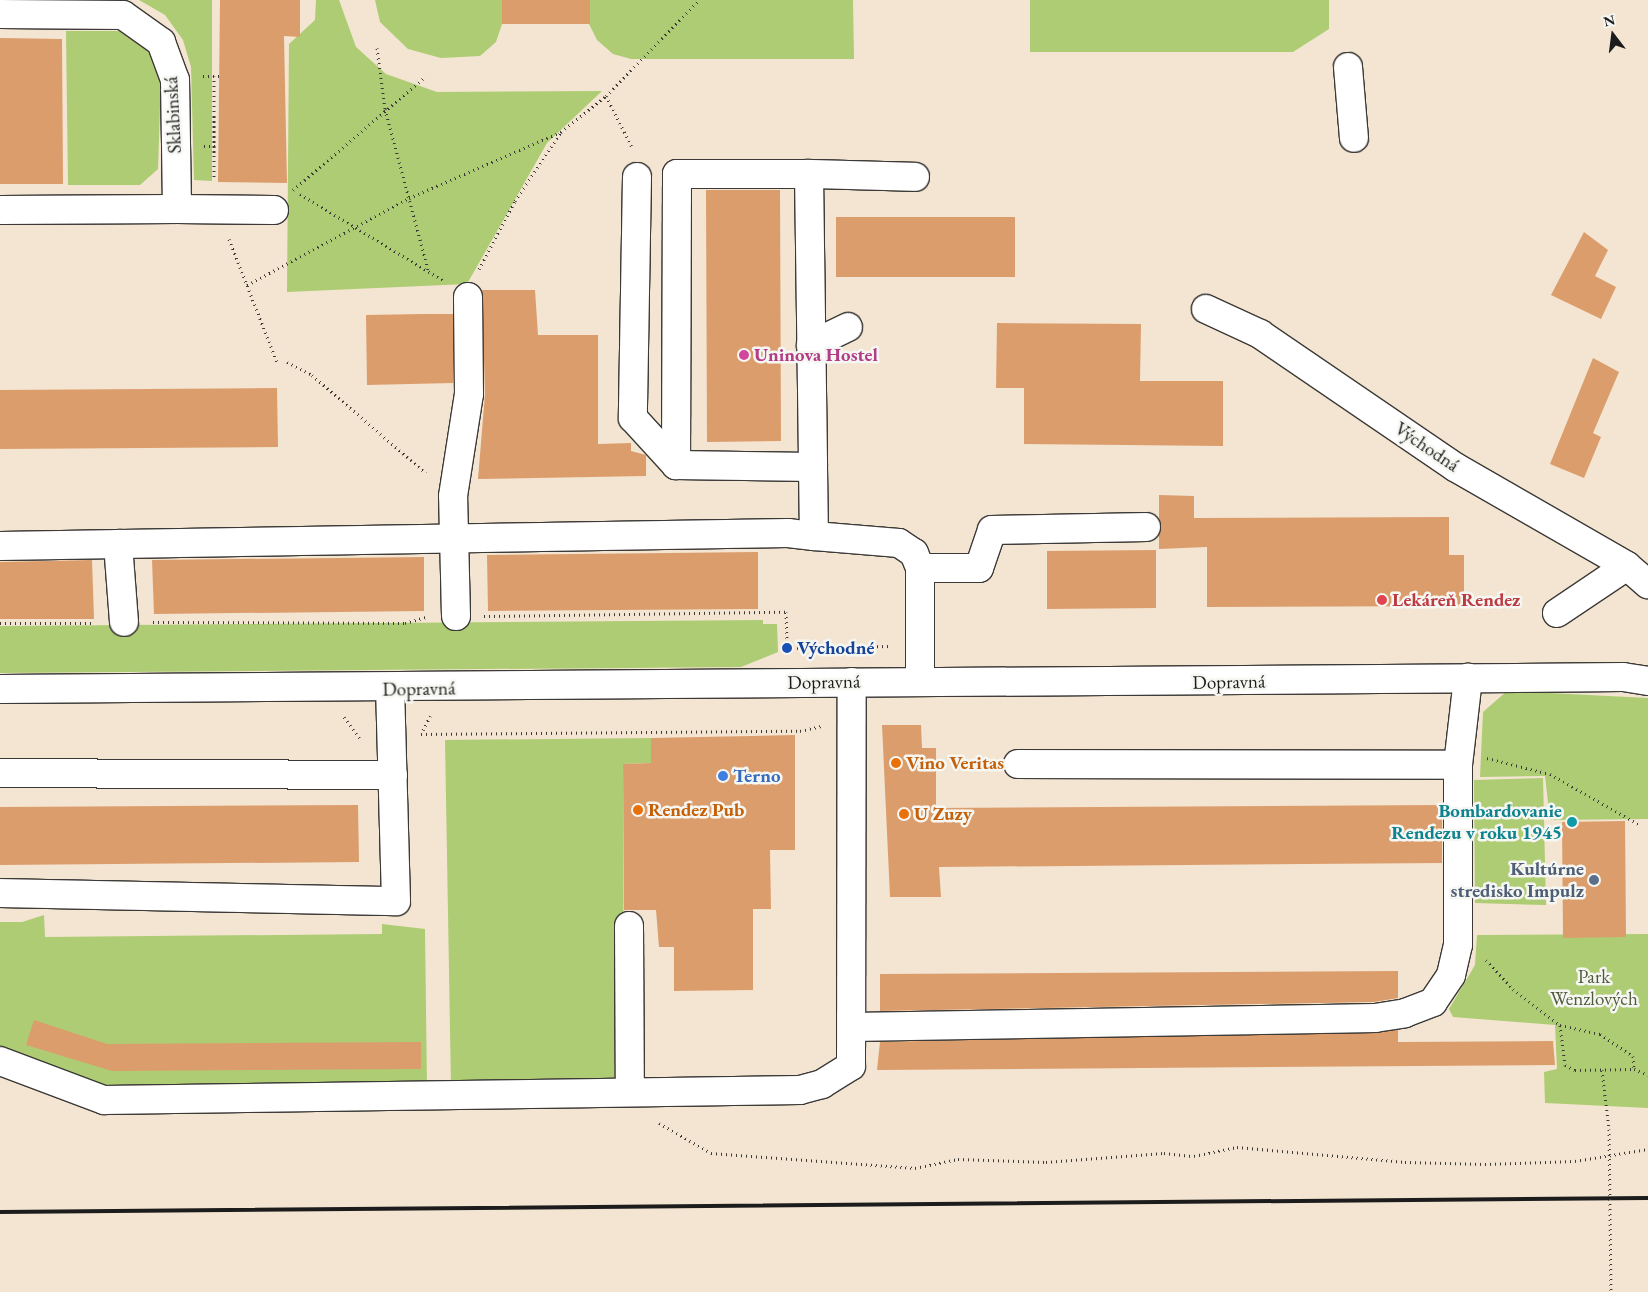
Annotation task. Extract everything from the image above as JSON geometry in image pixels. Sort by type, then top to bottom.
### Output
[{"type":"street","name":"Sklabinská","points":[[0,14],[123,15],[162,42],[175,80],[177,208]]},
{"type":"street","points":[[1348,67],[1354,138]]},
{"type":"street","points":[[676,465],[677,174],[809,174],[915,177]]},
{"type":"street","points":[[809,174],[814,536]]},
{"type":"street","points":[[637,177],[633,418],[676,465],[813,467]]},
{"type":"street","points":[[0,210],[177,208],[279,200]]},
{"type":"street","points":[[456,616],[453,496],[468,394],[468,297]]},
{"type":"street","name":"Východná","points":[[1206,308],[1260,334],[1455,467],[1627,566],[1648,584]]},
{"type":"street","points":[[811,345],[848,327]]},
{"type":"street","points":[[920,568],[979,568],[992,530],[1146,527]]},
{"type":"street","points":[[0,546],[788,532],[899,543],[914,553],[920,568],[920,682]]},
{"type":"street","points":[[118,544],[124,622]]},
{"type":"street","points":[[1557,613],[1627,566]]},
{"type":"street","points":[[852,1027],[1376,1018],[1404,1013],[1433,1002],[1451,975],[1458,945],[1459,757],[1468,678]]},
{"type":"street","name":"Dopravná","points":[[0,689],[390,689],[852,682],[1468,678],[1648,681]]},
{"type":"street","points":[[0,1061],[104,1100],[630,1090],[800,1090],[822,1084],[852,1066],[852,682]]},
{"type":"street","points":[[0,894],[396,901],[390,689]]},
{"type":"street","points":[[1018,764],[1459,757]]},
{"type":"street","points":[[0,773],[393,775]]},
{"type":"street","points":[[629,926],[630,1090]]},
{"type":"path","points":[[247,285],[353,226],[409,198],[562,132],[606,96],[629,74],[699,0]]},
{"type":"path","points":[[377,48],[385,109],[429,273]]},
{"type":"path","points":[[279,200],[426,76]]},
{"type":"path","points":[[606,96],[632,144],[637,177]]},
{"type":"path","points":[[293,190],[468,297],[484,256],[515,200],[562,132]]},
{"type":"path","points":[[286,362],[312,374],[453,496]]},
{"type":"path","points":[[0,623],[405,623],[420,617],[786,612],[786,648],[896,646]]},
{"type":"path","points":[[422,734],[800,731],[851,718]]},
{"type":"path","points":[[1459,757],[1550,774],[1640,825]]},
{"type":"path","points":[[1458,945],[1475,948],[1513,989],[1560,1024],[1600,1034],[1633,1056],[1634,1069]]},
{"type":"path","points":[[1560,1024],[1565,1065],[1575,1070],[1634,1069],[1648,1075]]},
{"type":"path","points":[[1602,1070],[1609,1129],[1611,1292]]},
{"type":"path","points":[[630,1090],[673,1134],[712,1153],[915,1168],[958,1159],[1046,1162],[1164,1153],[1194,1156],[1237,1147],[1406,1162],[1495,1163],[1575,1162],[1648,1149]]},
{"type":"green space","points":[[139,0],[212,0],[212,181],[194,180],[191,67],[183,40],[165,15]]},
{"type":"green space","points":[[316,0],[339,0],[356,47],[386,74],[437,92],[602,91],[547,143],[467,284],[287,292],[289,44],[315,20]]},
{"type":"green space","points":[[375,0],[853,0],[854,59],[631,59],[613,54],[597,40],[589,24],[502,24],[496,42],[480,56],[441,58],[408,49],[380,22]]},
{"type":"green space","points":[[1030,0],[1329,0],[1329,29],[1293,52],[1030,52]]},
{"type":"green space","points":[[66,31],[126,31],[152,54],[161,74],[158,169],[140,185],[68,185]]},
{"type":"green space","points":[[763,620],[763,624],[777,624],[778,652],[741,667],[0,673],[0,626]]},
{"type":"green space","points":[[1507,691],[1648,698],[1648,819],[1550,820],[1545,776],[1480,777],[1483,712]]},
{"type":"green space","points":[[651,738],[651,763],[623,764],[624,1064],[609,1085],[451,1087],[445,740]]},
{"type":"green space","points":[[1543,778],[1546,905],[1475,903],[1474,780]]},
{"type":"green space","points":[[44,915],[45,937],[382,934],[382,924],[425,929],[427,1088],[104,1088],[0,1048],[0,922],[22,922]]},
{"type":"green space","name":"Park Wenzlových","points":[[1648,934],[1648,1108],[1545,1103],[1544,1072],[1557,1069],[1555,1025],[1453,1017],[1449,1009],[1475,965],[1477,935]]},
{"type":"building","points":[[220,0],[300,0],[300,37],[284,36],[287,183],[218,182]]},
{"type":"building","points":[[502,0],[590,0],[590,24],[502,24]]},
{"type":"building","points":[[0,38],[62,39],[63,184],[0,184]]},
{"type":"building","name":"Uninova Hostel","points":[[706,190],[780,190],[781,441],[707,442]]},
{"type":"building","points":[[836,217],[1015,217],[1015,277],[836,277]]},
{"type":"building","points":[[1584,232],[1608,250],[1595,276],[1616,287],[1601,319],[1551,295]]},
{"type":"building","points":[[482,290],[535,290],[538,335],[598,335],[598,444],[631,443],[631,451],[646,455],[646,476],[478,479],[485,394]]},
{"type":"building","points":[[453,314],[453,383],[367,385],[366,315]]},
{"type":"building","points":[[997,323],[1141,324],[1140,381],[1223,381],[1223,446],[1024,444],[1024,388],[996,388]]},
{"type":"building","points":[[1593,358],[1619,372],[1593,433],[1601,437],[1584,478],[1550,464]]},
{"type":"building","points":[[277,388],[278,447],[0,449],[0,390]]},
{"type":"building","points":[[1159,495],[1194,496],[1194,518],[1449,517],[1449,555],[1464,555],[1464,606],[1207,607],[1207,547],[1159,549]]},
{"type":"building","points":[[1156,550],[1156,608],[1047,609],[1047,551]]},
{"type":"building","points":[[758,552],[758,609],[488,611],[487,555]]},
{"type":"building","points":[[424,557],[424,611],[154,614],[152,560]]},
{"type":"building","points":[[92,560],[94,619],[0,619],[0,562]]},
{"type":"building","points":[[882,725],[921,725],[922,748],[936,748],[936,808],[1442,805],[1442,863],[939,867],[941,897],[890,897]]},
{"type":"building","points":[[795,735],[795,850],[770,850],[771,909],[753,909],[753,990],[674,991],[674,947],[659,947],[656,910],[624,910],[623,764],[651,763],[651,738]]},
{"type":"building","points":[[358,805],[359,862],[0,865],[0,807]]},
{"type":"building","name":"Kultúrne stredisko Impulz","points":[[1625,821],[1626,937],[1563,938],[1562,822]]},
{"type":"building","points":[[1398,971],[1398,998],[1374,1002],[880,1011],[880,974]]},
{"type":"building","points":[[34,1020],[107,1044],[421,1042],[421,1069],[112,1071],[26,1045]]},
{"type":"building","points":[[1398,1030],[1398,1042],[1553,1041],[1555,1065],[877,1070],[880,1042]]},
{"type":"railway","points":[[0,1212],[1648,1198]]},
{"type":"place","name":"Uninova Hostel","points":[[744,355]]},
{"type":"place","name":"Lekáreň Rendez","points":[[1382,600]]},
{"type":"place","name":"Východné","points":[[787,648]]},
{"type":"place","name":"Vino Veritas","points":[[896,763]]},
{"type":"place","name":"Terno","points":[[723,776]]},
{"type":"place","name":"Rendez Pub","points":[[638,810]]},
{"type":"place","name":"U Zuzy","points":[[904,814]]},
{"type":"place","name":"Bombardovanie Rendezu v roku 1945","points":[[1572,822]]},
{"type":"place","name":"Kultúrne stredisko Impulz","points":[[1594,880]]}]
